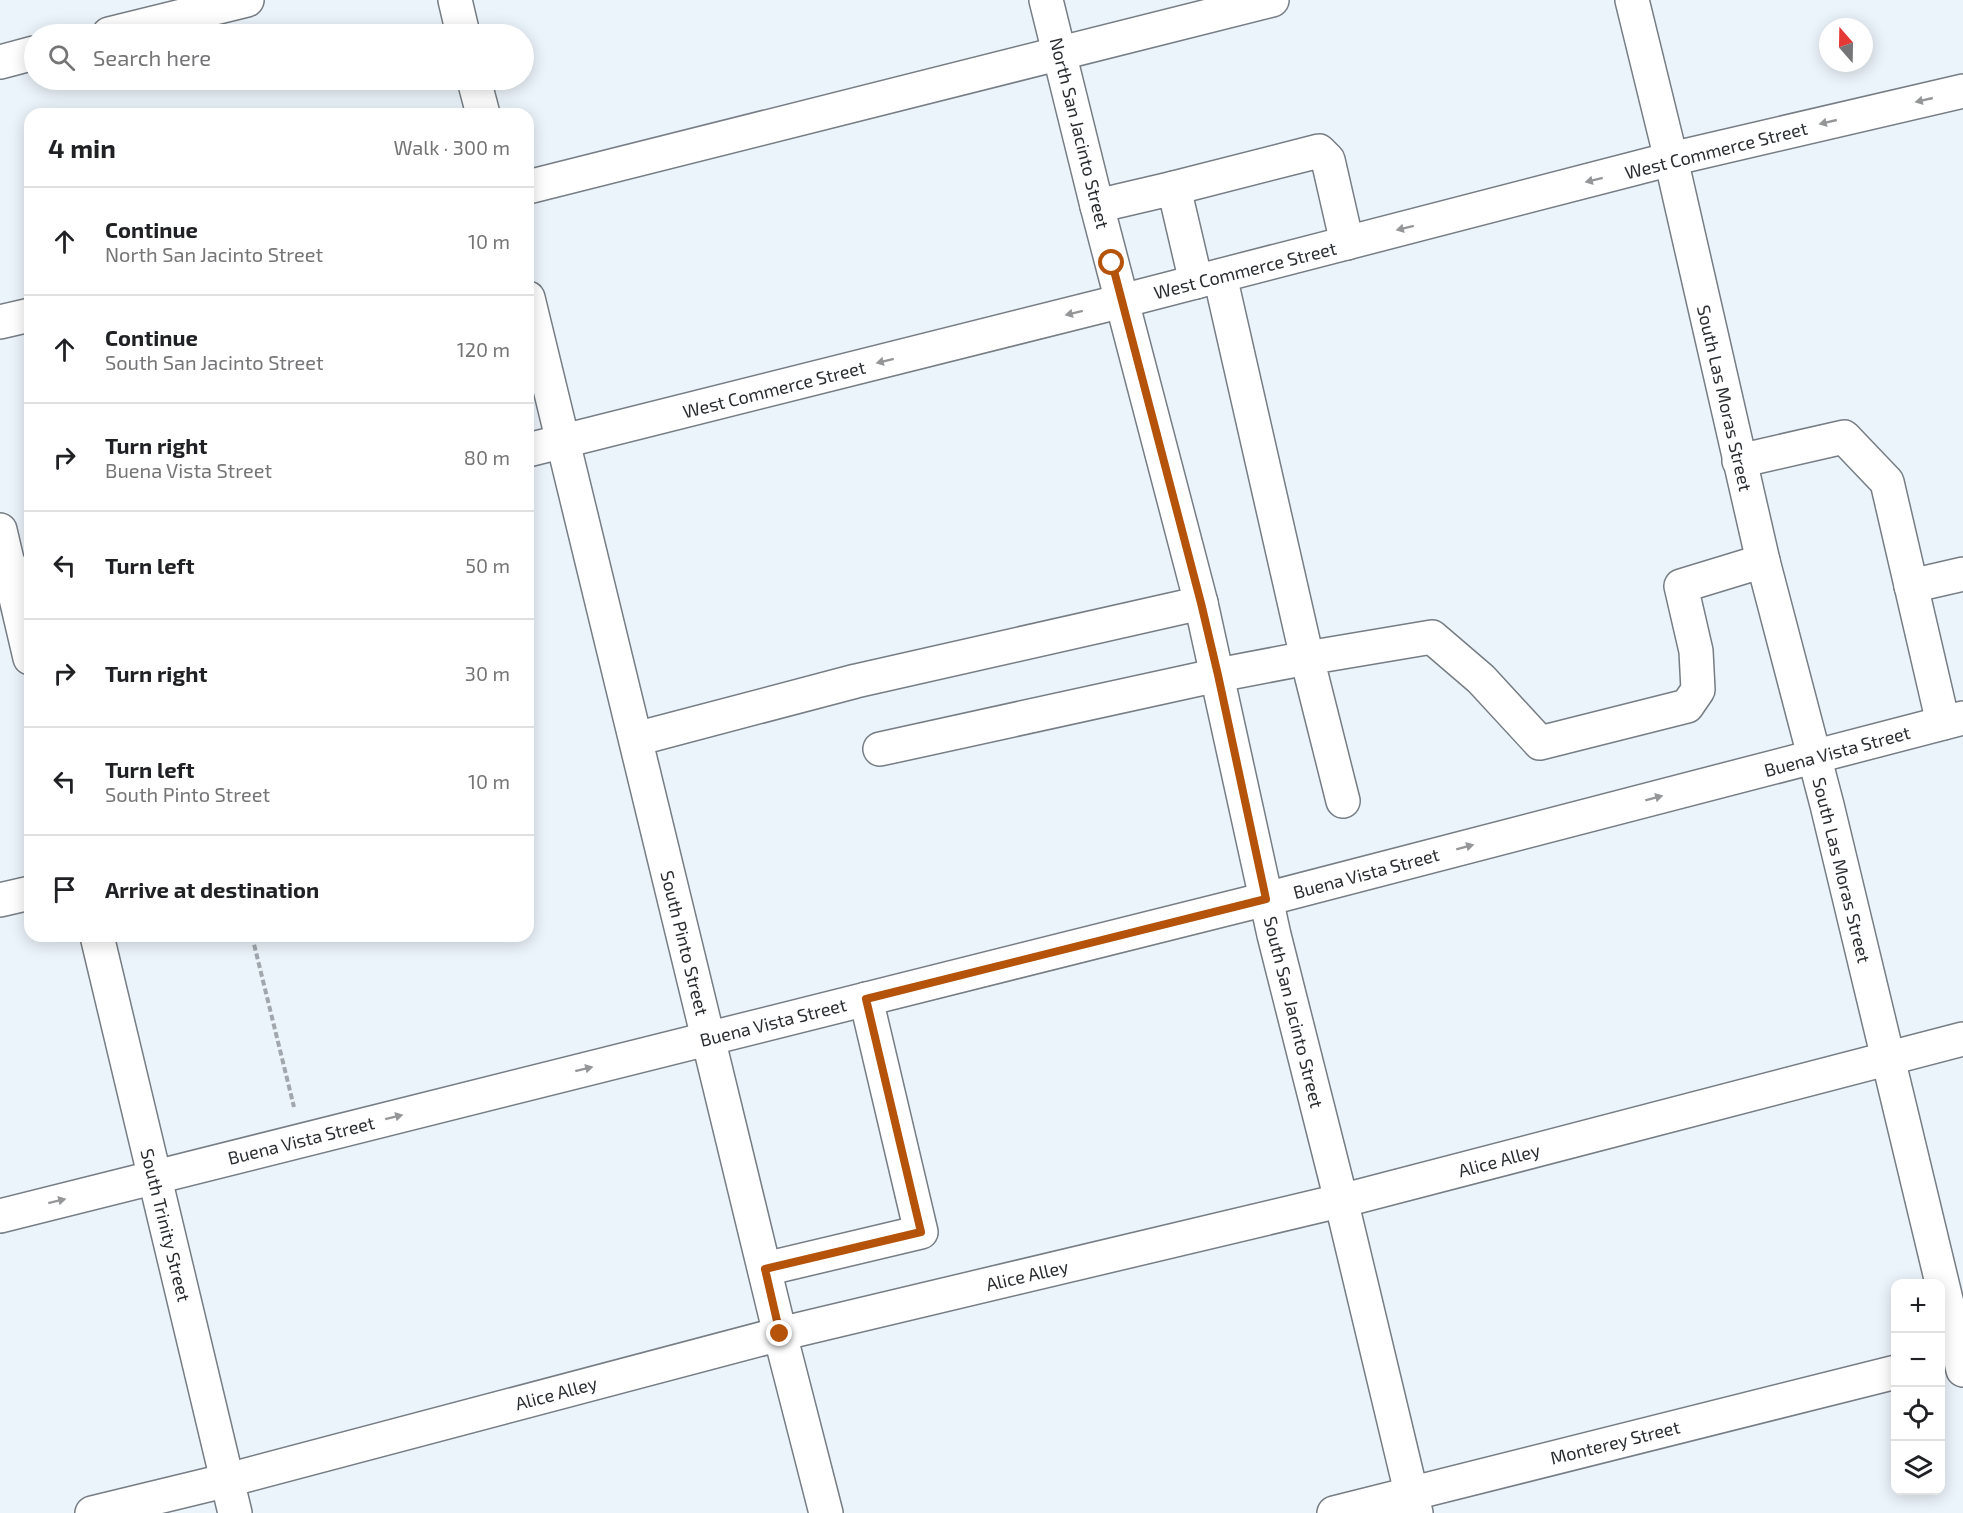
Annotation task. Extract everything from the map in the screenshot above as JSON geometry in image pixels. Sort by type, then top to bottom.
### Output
[{"type":"street","points":[[150,24],[247,0]]},
{"type":"street","points":[[455,0],[461,24]]},
{"type":"street","name":"North San Jacinto Street","points":[[1046,0],[1122,301]]},
{"type":"street","points":[[534,184],[1272,0]]},
{"type":"street","name":"South Las Moras Street","points":[[1632,0],[1671,159],[1763,561],[1888,1058],[1957,1360]]},
{"type":"street","points":[[0,62],[24,56]]},
{"type":"street","points":[[477,90],[481,108]]},
{"type":"street","name":"West Commerce Street","points":[[534,449],[1122,301],[1671,159],[1963,91]]},
{"type":"street","points":[[1097,206],[1319,151],[1328,160],[1347,243]]},
{"type":"street","points":[[1174,188],[1208,279],[1343,801]]},
{"type":"street","name":"South San Jacinto Street","points":[[1122,301],[1201,603],[1266,899],[1414,1503]]},
{"type":"street","points":[[0,322],[24,316]]},
{"type":"street","name":"South Pinto Street","points":[[534,323],[780,1334],[826,1513]]},
{"type":"street","points":[[1739,461],[1844,437],[1887,482],[1911,586],[1953,720]]},
{"type":"street","points":[[0,530],[14,576],[24,627]]},
{"type":"street","points":[[880,749],[1218,675],[1432,637],[1481,679],[1540,743],[1687,706],[1698,690],[1696,651],[1681,586],[1763,561]]},
{"type":"street","points":[[1911,586],[1963,574]]},
{"type":"street","points":[[636,740],[856,681],[1201,603]]},
{"type":"street","name":"Buena Vista Street","points":[[0,1216],[1266,899],[1953,720]]},
{"type":"street","points":[[0,900],[24,894]]},
{"type":"street","name":"South Trinity Street","points":[[98,942],[235,1513]]},
{"type":"street","points":[[765,1269],[921,1232],[866,999]]},
{"type":"street","name":"Alice Alley","points":[[92,1513],[228,1480],[780,1334],[1341,1200],[1963,1039]]},
{"type":"street","name":"Monterey Street","points":[[1334,1513],[1414,1503],[1891,1373]]},
{"type":"path","points":[[253,942],[302,1140]]},
{"type":"route","points":[[780,1334],[765,1269],[921,1232],[866,999],[1266,899],[1201,603],[1112,263]]}]
